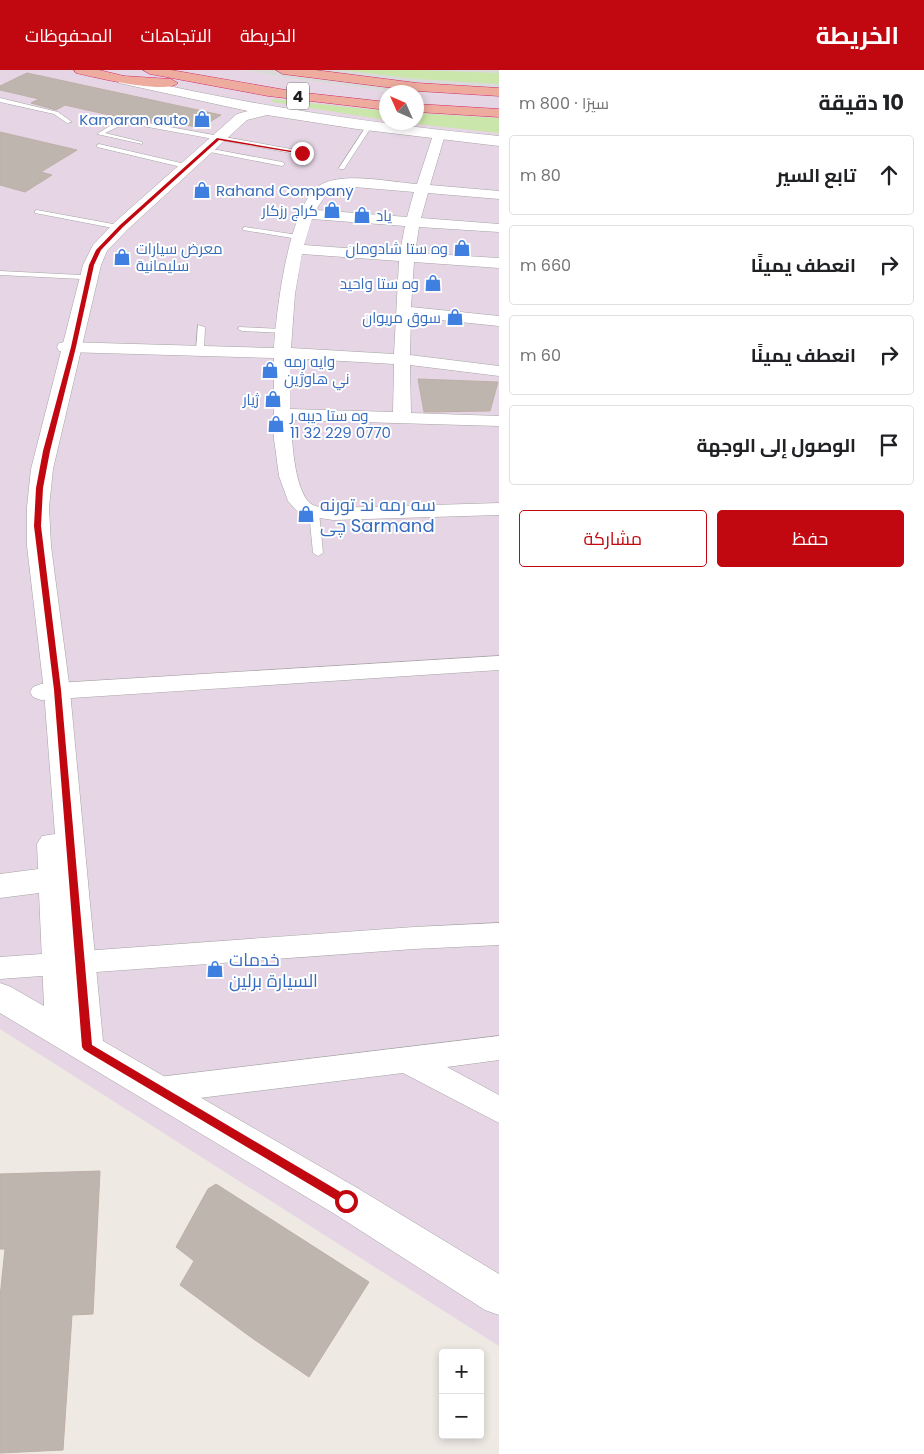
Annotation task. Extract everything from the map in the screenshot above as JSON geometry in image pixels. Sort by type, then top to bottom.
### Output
[{"type":"highway","points":[[82,70],[124,80],[211,83]]},
{"type":"highway","points":[[94,70],[109,76]]},
{"type":"highway","points":[[150,70],[211,83]]},
{"type":"highway","points":[[227,70],[298,83],[379,92]]},
{"type":"highway","points":[[283,70],[401,86],[499,92]]},
{"type":"highway","name":"4","points":[[330,70],[436,83],[499,86]]},
{"type":"highway","name":"4","points":[[211,83],[332,101],[379,105]]},
{"type":"highway","points":[[264,107],[260,102],[261,99],[270,96],[312,101],[332,101]]},
{"type":"highway","points":[[424,96],[499,101]]},
{"type":"highway","points":[[424,108],[499,113]]},
{"type":"street","points":[[124,80],[220,102],[451,131],[499,135]]},
{"type":"street","points":[[74,1040],[70,962],[34,488],[46,451],[83,279],[99,250],[117,226],[181,165],[212,142],[237,114],[236,108],[203,94],[203,92],[217,90],[264,107],[369,126],[439,136],[499,141]]},
{"type":"street","points":[[117,226],[242,117],[264,107]]},
{"type":"street","points":[[402,418],[403,311],[407,256],[414,221],[439,136]]},
{"type":"street","points":[[499,195],[354,183],[336,184],[319,192],[306,214],[296,243],[282,353],[284,448],[292,486],[298,501],[307,509],[314,512],[333,514],[499,509]]},
{"type":"street","points":[[306,214],[499,228]]},
{"type":"street","points":[[296,243],[407,256],[499,263]]},
{"type":"street","points":[[403,311],[499,321]]},
{"type":"street","points":[[69,347],[282,353],[402,359],[499,371]]},
{"type":"street","points":[[283,414],[499,421]]},
{"type":"street","points":[[49,691],[499,663]]},
{"type":"street","points":[[49,691],[54,879],[70,962]]},
{"type":"street","points":[[0,886],[54,879]]},
{"type":"street","points":[[0,968],[499,934]]},
{"type":"street","points":[[0,998],[346,1201],[499,1296]]},
{"type":"street","points":[[159,1090],[499,1048]]},
{"type":"street","points":[[405,1059],[499,1110]]},
{"type":"lane","points":[[0,100],[56,113],[69,122]]},
{"type":"lane","points":[[140,143],[100,134],[120,122],[126,121],[212,142],[282,164]]},
{"type":"lane","points":[[342,168],[369,126]]},
{"type":"lane","points":[[212,142],[302,153]]},
{"type":"lane","points":[[98,146],[181,165]]},
{"type":"lane","points":[[37,212],[117,226]]},
{"type":"lane","points":[[246,229],[296,243]]},
{"type":"lane","points":[[0,273],[83,279]]},
{"type":"lane","points":[[200,351],[201,327]]},
{"type":"lane","points":[[242,329],[284,331]]},
{"type":"lane","points":[[314,512],[318,553]]},
{"type":"shaded area","points":[[0,70],[243,70],[284,78],[379,90],[379,130],[424,130],[424,93],[499,95],[499,1346],[0,1029]]},
{"type":"shaded area","points":[[243,70],[499,70],[499,95],[424,93],[424,85],[379,85],[379,90],[284,78]]},
{"type":"green space","points":[[342,70],[499,73],[499,84],[417,79]]},
{"type":"green space","points":[[273,99],[379,110],[379,119],[273,102],[271,101]]},
{"type":"green space","points":[[424,113],[499,118],[499,133],[424,125]]},
{"type":"building","points":[[27,73],[221,115],[200,128],[158,119],[153,122],[122,118],[65,105],[56,110],[31,103],[39,99],[0,90],[0,86]]},
{"type":"building","points":[[0,132],[77,150],[41,172],[52,175],[25,192],[0,185]]},
{"type":"building","points":[[418,379],[498,382],[490,411],[424,412]]},
{"type":"building","points":[[100,1171],[93,1314],[72,1315],[63,1450],[0,1453],[0,1297],[5,1249],[0,1249],[0,1174]]},
{"type":"building","points":[[216,1184],[369,1282],[309,1377],[180,1285],[194,1261],[176,1247],[208,1189]]},
{"type":"place","name":"Kamaran auto","points":[[202,119]]},
{"type":"place","name":"Rahand Company","points":[[202,190]]},
{"type":"place","name":"كراج رزكار","points":[[332,210]]},
{"type":"place","name":"ياد","points":[[362,215]]},
{"type":"place","name":"وه ستا شادومان","points":[[462,248]]},
{"type":"place","name":"معرض سيارات سليمانية","points":[[122,257]]},
{"type":"place","name":"وه ستا واحید","points":[[433,283]]},
{"type":"place","name":"سوق مریوان","points":[[455,317]]},
{"type":"place","name":"وايه رمه ني هاوژين","points":[[270,370]]},
{"type":"place","name":"ژیار","points":[[273,399]]},
{"type":"place","name":"وه ستا دیبه ر 11 32 229 0770","points":[[276,424]]},
{"type":"place","name":"سه رمه ند تورنه چی Sarmand","points":[[306,514]]},
{"type":"place","name":"خدمات السیارة برلین","points":[[215,969]]},
{"type":"route","points":[[302,153],[218,139],[121,226],[105,242],[94,257],[42,469],[38,526],[41,567],[58,690],[87,1047],[346,1201]]}]
